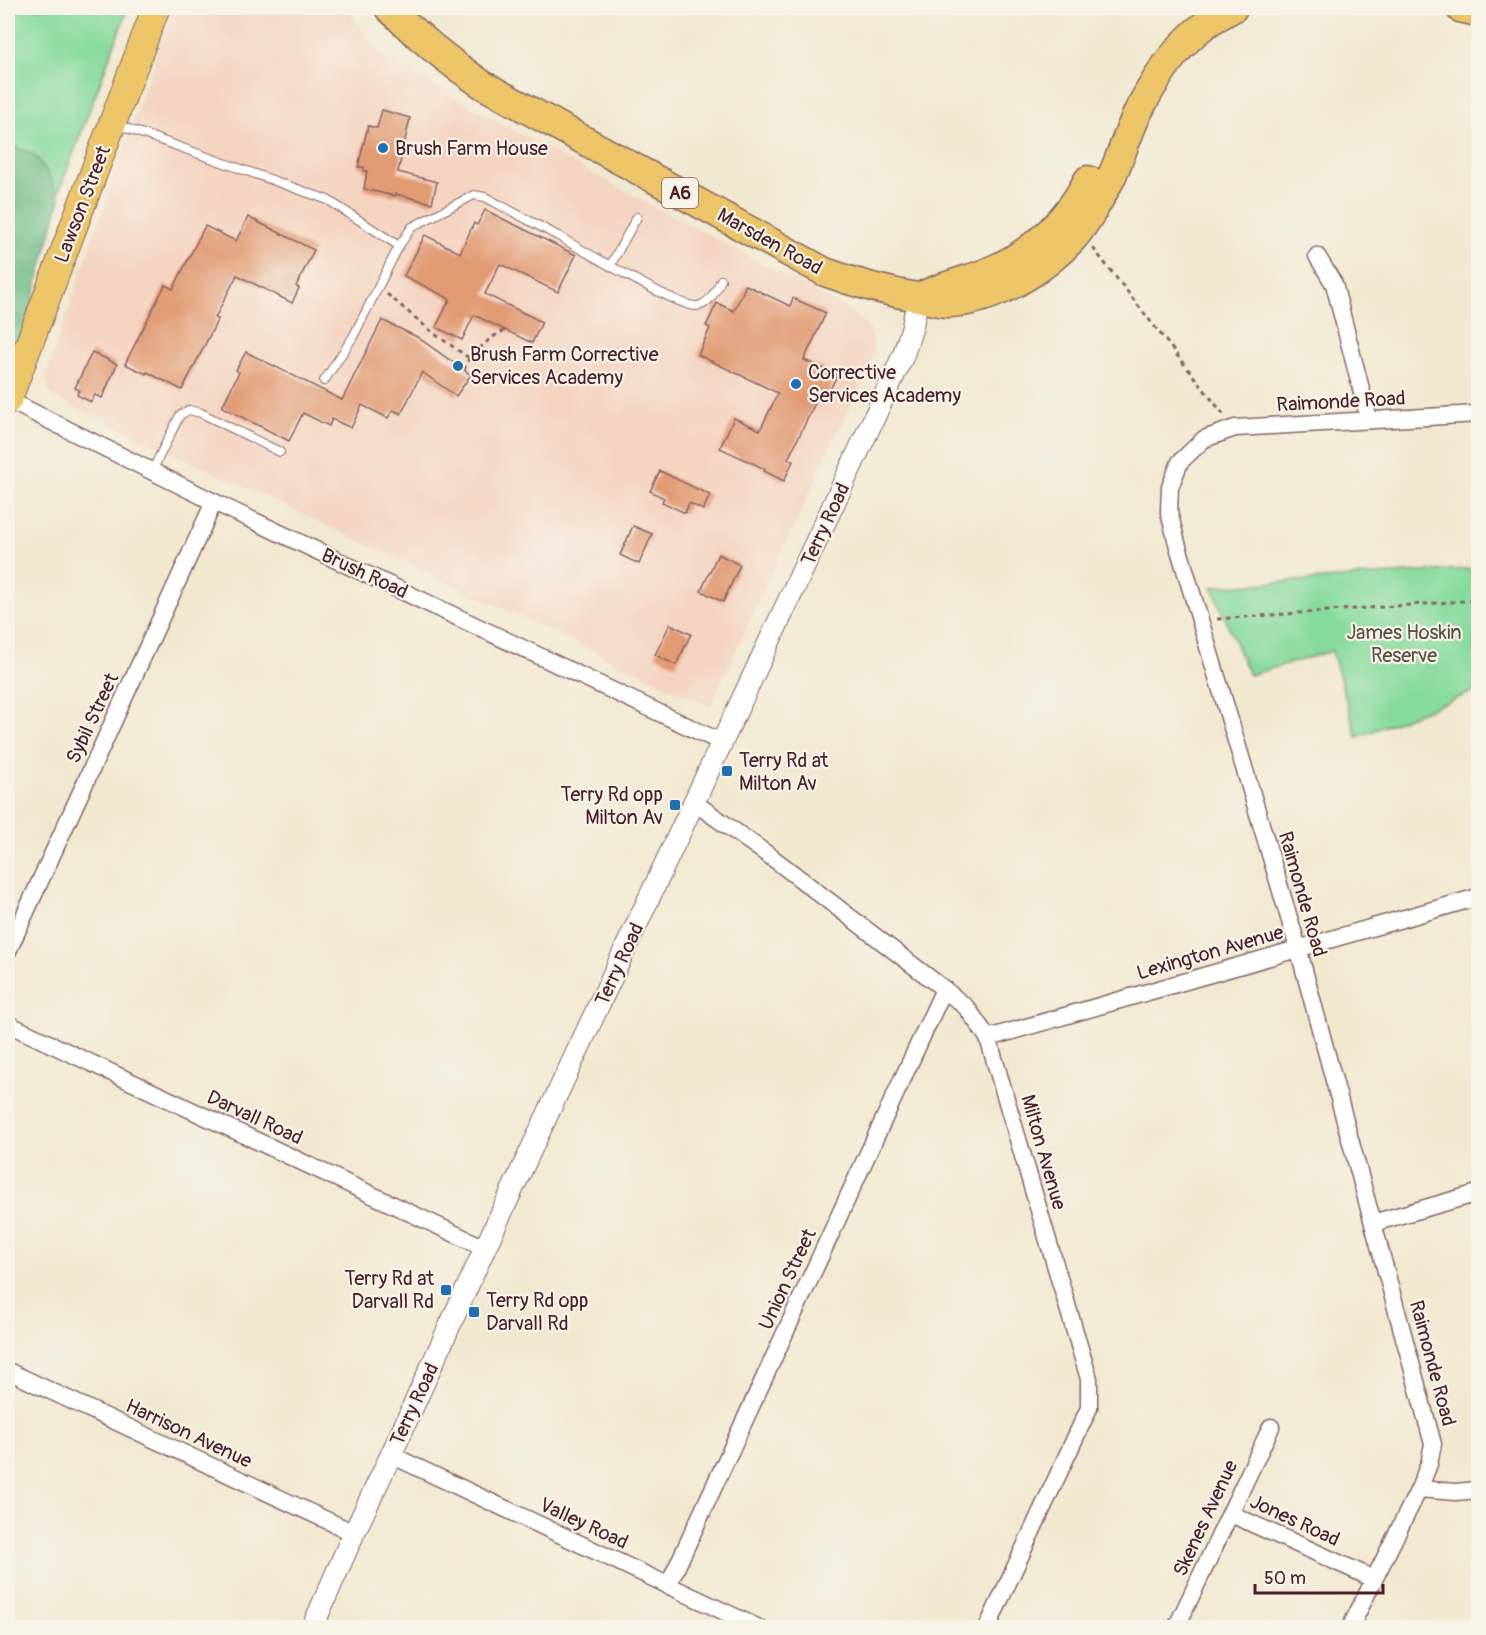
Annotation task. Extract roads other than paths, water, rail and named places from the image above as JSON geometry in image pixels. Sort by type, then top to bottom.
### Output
[{"type":"highway","name":"Marsden Road","points":[[389,8],[414,33],[452,64],[483,85],[825,272],[860,285],[948,303],[1007,288],[1036,271],[1062,250],[1086,221],[1111,177],[1141,107],[1166,66],[1191,36],[1233,8]]},
{"type":"highway","points":[[918,297],[1007,263],[1032,248],[1053,229],[1072,207],[1087,182],[1128,93],[1146,61],[1164,37],[1198,8]]},
{"type":"highway","points":[[1460,8],[1479,12]]},
{"type":"main road","name":"Lawson Street","points":[[8,400],[156,8]]},
{"type":"street","points":[[1317,256],[1334,284],[1369,420]]},
{"type":"street","name":"Terry Road","points":[[312,1628],[485,1248],[903,356],[912,328],[918,297]]},
{"type":"street","name":"Brush Road","points":[[8,400],[214,502],[723,742]]},
{"type":"street","name":"Raimonde Road","points":[[1350,1628],[1419,1489],[1429,1464],[1433,1443],[1298,948],[1169,512],[1170,487],[1180,462],[1203,439],[1235,428],[1479,414]]},
{"type":"street","name":"Sybil Street","points":[[8,951],[214,502]]},
{"type":"street","name":"Milton Avenue","points":[[695,803],[783,866],[944,989],[967,1008],[988,1038],[1089,1379],[1089,1408],[987,1628]]},
{"type":"street","name":"Lexington Avenue","points":[[988,1038],[1479,897]]},
{"type":"street","name":"Union Street","points":[[668,1586],[944,989]]},
{"type":"street","name":"Darvall Road","points":[[8,1024],[485,1248]]},
{"type":"street","points":[[1373,1223],[1479,1193]]},
{"type":"street","name":"Harrison Avenue","points":[[8,1371],[354,1533]]},
{"type":"street","name":"Skenes Avenue","points":[[1176,1628],[1271,1427]]},
{"type":"street","name":"Valley Road","points":[[391,1455],[759,1628]]},
{"type":"street","points":[[1419,1489],[1455,1492],[1479,1490]]},
{"type":"street","name":"Jones Road","points":[[1231,1514],[1374,1579]]},
{"type":"lane","points":[[112,123],[328,201],[399,246]]},
{"type":"lane","points":[[324,381],[353,337],[399,246],[412,227],[474,195],[485,196],[610,266],[694,306],[708,301],[721,280]]},
{"type":"lane","points":[[610,266],[637,218]]},
{"type":"lane","points":[[152,471],[180,415],[189,410],[201,413],[280,452]]},
{"type":"place","name":"Brush Farm House","points":[[383,148]]},
{"type":"place","name":"Brush Farm Corrective Services Academy","points":[[458,366]]},
{"type":"place","name":"Corrective Services Academy","points":[[796,384]]},
{"type":"place","name":"Terry Rd at Milton Av","points":[[727,771]]},
{"type":"place","name":"Terry Rd opp Milton Av","points":[[675,805]]},
{"type":"place","name":"Terry Rd at Darvall Rd","points":[[446,1290]]},
{"type":"place","name":"Terry Rd opp Darvall Rd","points":[[474,1312]]},
{"type":"park label","name":"James Hoskin Reserve","points":[[1404,644]]}]
